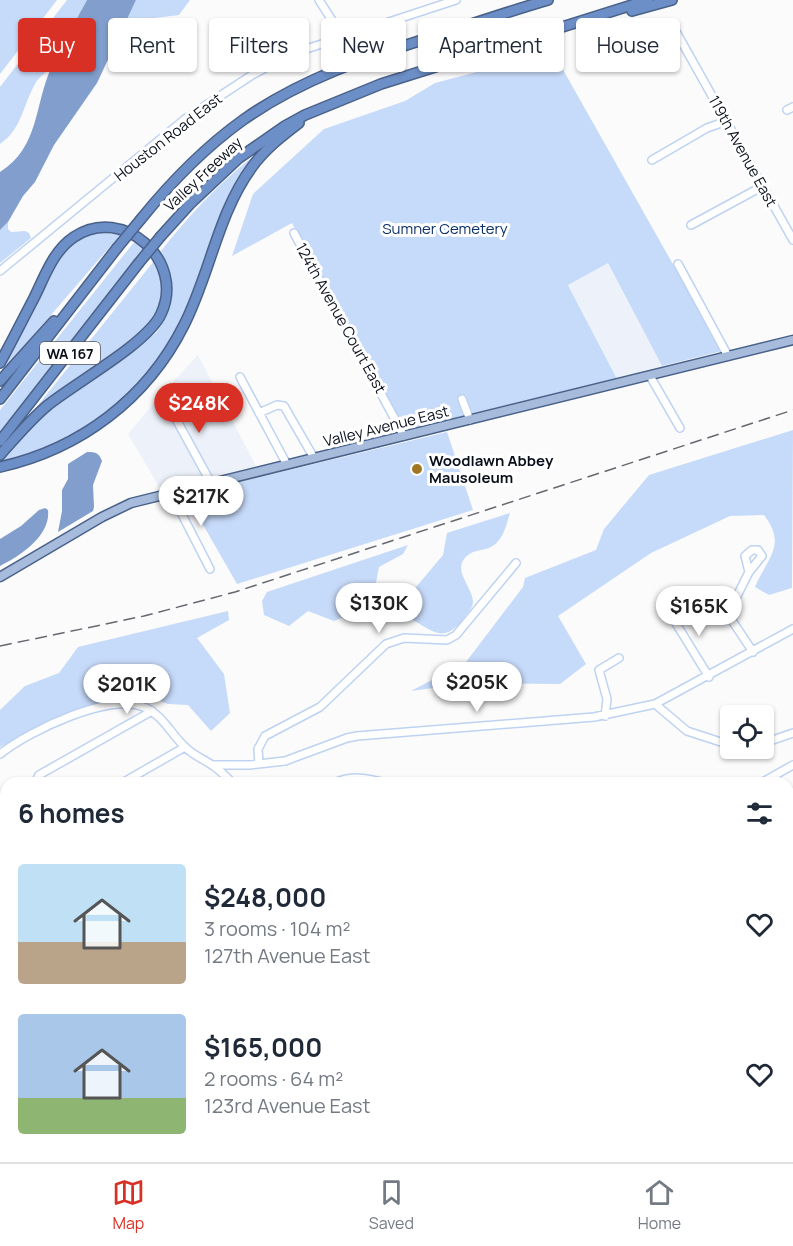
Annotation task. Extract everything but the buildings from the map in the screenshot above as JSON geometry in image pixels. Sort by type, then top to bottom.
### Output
[{"type":"highway","name":"Valley Freeway","points":[[0,399],[168,185],[227,132],[300,86],[365,57],[548,0]]},
{"type":"highway","name":"Valley Freeway","points":[[564,27],[648,0]]},
{"type":"highway","points":[[564,29],[672,0]]},
{"type":"highway","name":"Valley Freeway","points":[[5,443],[138,264],[198,196],[239,158],[285,126],[318,110],[381,84],[420,72]]},
{"type":"highway","points":[[0,467],[46,454],[71,442],[123,406],[141,388],[158,368],[185,323],[231,206],[251,168],[282,137],[318,110]]},
{"type":"highway","points":[[0,363],[57,253],[74,237],[99,229],[121,230],[141,239],[160,261],[165,277],[166,294],[162,314],[156,322],[142,337],[49,404],[5,443],[0,455]]},
{"type":"highway","points":[[0,381],[102,267]]},
{"type":"main road","name":"Valley Avenue East","points":[[0,577],[131,503],[793,340]]},
{"type":"street","points":[[319,0],[330,18]]},
{"type":"street","name":"Houston Road East","points":[[401,18],[456,0]]},
{"type":"street","name":"119th Avenue East","points":[[680,39],[793,240]]},
{"type":"street","name":"Houston Road East","points":[[0,271],[205,105],[274,62],[321,44]]},
{"type":"street","points":[[652,160],[707,128],[727,121]]},
{"type":"street","points":[[691,225],[763,186]]},
{"type":"street","name":"124th Avenue Court East","points":[[294,233],[404,436]]},
{"type":"street","points":[[678,264],[728,356]]},
{"type":"street","points":[[650,376],[680,428]]},
{"type":"street","points":[[240,377],[285,461],[284,465]]},
{"type":"street","points":[[164,397],[211,483]]},
{"type":"street","points":[[462,399],[470,420]]},
{"type":"street","points":[[259,413],[277,405],[284,406],[314,458]]},
{"type":"street","points":[[171,493],[210,569]]},
{"type":"street","points":[[259,764],[258,749],[265,736],[320,707],[386,644],[404,638],[447,640],[456,635],[516,563]]},
{"type":"street","points":[[749,572],[729,612],[753,652]]},
{"type":"street","points":[[669,612],[709,676]]},
{"type":"street","points":[[213,765],[285,761],[357,736],[605,716],[655,704],[793,629]]},
{"type":"street","points":[[605,716],[606,699],[599,670],[619,658]]},
{"type":"street","points":[[0,753],[14,743],[57,721],[115,703],[132,703],[152,711],[185,747],[213,765],[226,777]]},
{"type":"street","points":[[655,704],[687,731],[720,741]]},
{"type":"street","points":[[38,777],[152,711]]},
{"type":"street","points":[[774,740],[793,733]]},
{"type":"street","points":[[132,777],[185,747]]},
{"type":"street","points":[[772,777],[793,765]]},
{"type":"shaded area","points":[[87,0],[136,0],[128,18],[108,18],[108,60],[97,83],[54,145],[35,182],[0,230],[0,172],[13,162],[29,137],[49,72],[96,72],[96,18],[77,18]]},
{"type":"shaded area","points":[[608,263],[662,366],[617,379],[568,284]]},
{"type":"shaded area","points":[[198,355],[256,466],[161,490],[128,434]]},
{"type":"shaded area","points":[[87,452],[97,454],[102,461],[93,485],[93,511],[58,532],[62,511],[62,490],[68,479],[68,464]]},
{"type":"shaded area","points":[[45,508],[48,510],[48,519],[39,537],[25,551],[0,566],[0,539]]},
{"type":"green space","points":[[0,0],[57,0],[43,18],[18,18],[18,51],[0,74]]},
{"type":"green space","points":[[67,0],[87,0],[78,18],[53,18]]},
{"type":"green space","points":[[136,0],[190,0],[179,15],[127,18]]},
{"type":"green space","points":[[18,64],[18,72],[46,72],[35,84],[18,124],[0,144],[0,87]]},
{"type":"green space","name":"Sumner Cemetery","points":[[564,71],[722,351],[662,366],[608,263],[568,285],[617,379],[403,430],[339,315],[292,223],[232,256],[253,194],[324,129],[405,101],[435,83],[477,72]]},
{"type":"green space","points":[[259,152],[211,245],[175,334],[161,358],[144,379],[124,399],[77,432],[52,445],[0,462],[42,416],[156,333],[168,313],[172,293],[170,273],[161,251],[207,198]]},
{"type":"green space","points":[[8,222],[8,229],[11,232],[25,231],[31,238],[0,263],[0,230]]},
{"type":"green space","points":[[98,232],[120,235],[0,374],[59,257],[76,241]]},
{"type":"green space","points":[[135,241],[146,250],[0,435],[0,410]]},
{"type":"green space","points":[[154,261],[161,277],[162,293],[149,325],[30,415]]},
{"type":"green space","points":[[793,430],[792,588],[769,595],[755,587],[773,551],[775,543],[771,525],[764,515],[730,516],[651,553],[558,616],[586,664],[560,684],[470,683],[411,691],[466,662],[523,587],[525,578],[596,550],[604,529],[649,475]]},
{"type":"green space","points":[[447,432],[473,510],[237,584],[186,495]]},
{"type":"green space","points":[[510,513],[498,542],[489,548],[473,552],[464,559],[462,575],[473,602],[470,610],[457,626],[450,631],[438,633],[409,618],[405,607],[406,599],[443,555],[447,533]]},
{"type":"green space","points":[[408,545],[403,554],[379,567],[375,588],[362,610],[334,621],[308,611],[289,626],[264,615],[262,601],[267,592]]},
{"type":"green space","points":[[228,611],[229,620],[197,638],[224,674],[230,713],[211,731],[188,705],[168,704],[141,694],[120,695],[44,724],[0,747],[0,710],[25,686],[59,673],[78,647]]},
{"type":"railway","points":[[0,646],[144,616],[235,592],[793,410]]},
{"type":"place","name":"Woodlawn Abbey Mausoleum","points":[[417,469]]}]
